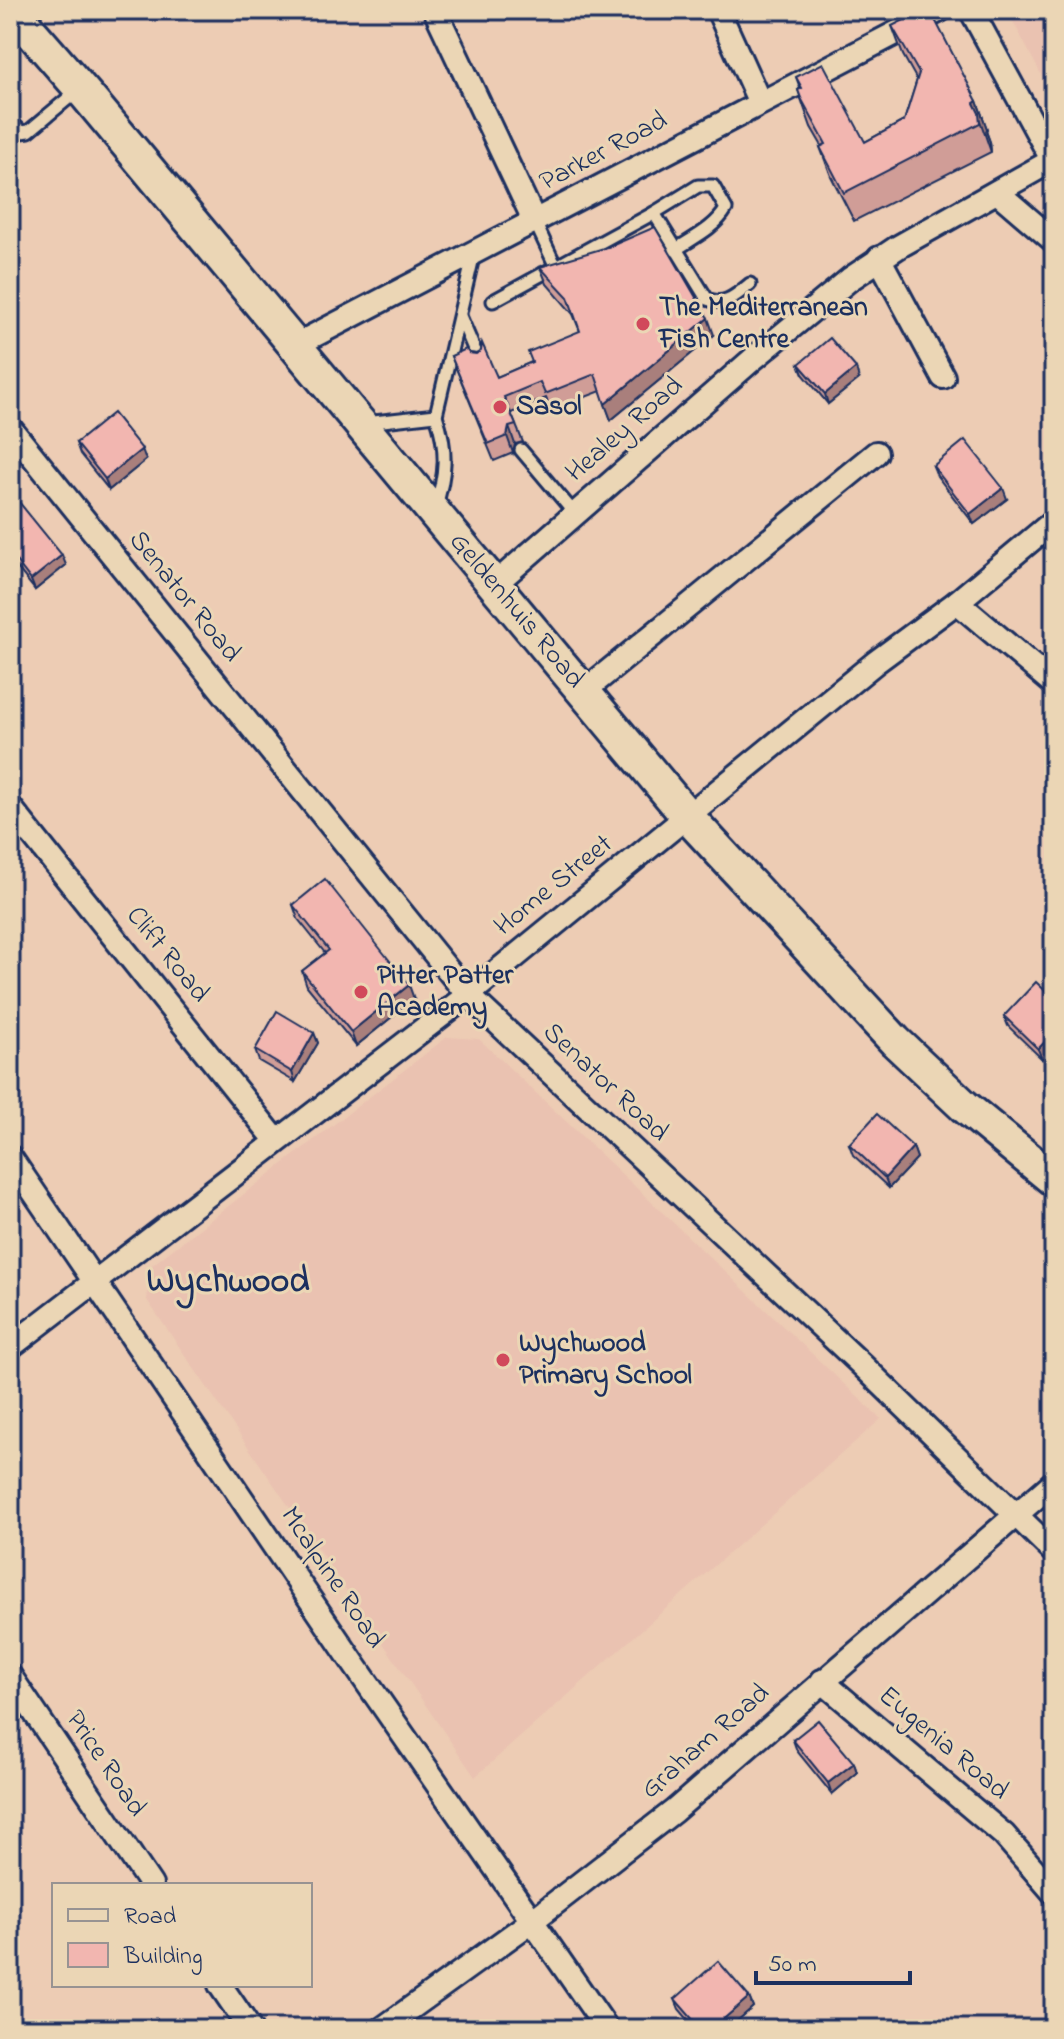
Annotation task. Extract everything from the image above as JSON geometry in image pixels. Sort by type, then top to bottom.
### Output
[{"type":"main road","name":"Geldenhuis Road","points":[[12,10],[81,88],[687,816],[895,1041],[964,1106],[1054,1180]]},
{"type":"street","points":[[435,10],[535,222]]},
{"type":"street","points":[[718,10],[760,103]]},
{"type":"street","name":"Parker Road","points":[[294,346],[940,10]]},
{"type":"street","points":[[971,10],[1054,161]]},
{"type":"street","name":"Healey Road","points":[[495,584],[753,359],[850,279],[879,258],[1054,161]]},
{"type":"street","points":[[997,192],[1054,241]]},
{"type":"street","points":[[879,258],[943,377]]},
{"type":"street","name":"Senator Road","points":[[10,428],[468,995],[851,1354],[1054,1552]]},
{"type":"street","points":[[583,692],[876,453]]},
{"type":"street","name":"Home Street","points":[[10,1347],[468,995],[1054,521]]},
{"type":"street","points":[[957,602],[1054,684]]},
{"type":"street","name":"Clift Road","points":[[10,807],[276,1140]]},
{"type":"street","name":"Mcalpine Road","points":[[10,1157],[607,2029]]},
{"type":"street","name":"Graham Road","points":[[382,2029],[532,1921],[674,1811],[1054,1482]]},
{"type":"street","name":"Price Road","points":[[10,1676],[150,1883]]},
{"type":"street","name":"Eugenia Road","points":[[822,1681],[1004,1835],[1054,1893]]},
{"type":"street","points":[[221,1987],[250,2029]]},
{"type":"lane","points":[[10,121],[22,132],[29,131],[81,88]]},
{"type":"lane","points":[[493,301],[698,186],[713,186],[726,209],[714,224],[675,250]]},
{"type":"lane","points":[[654,213],[707,299],[717,304],[729,300],[750,284]]},
{"type":"lane","points":[[535,222],[556,267]]},
{"type":"lane","points":[[433,512],[444,481],[446,457],[444,438],[436,415],[475,252]]},
{"type":"lane","points":[[459,316],[480,363]]},
{"type":"lane","points":[[358,423],[436,415]]},
{"type":"lane","points":[[521,450],[575,514]]},
{"type":"shaded area","points":[[1007,10],[1054,10],[1054,99]]},
{"type":"shaded area","name":"Wychwood Primary School","points":[[447,1037],[479,1039],[881,1419],[475,1777],[147,1300],[151,1266]]},
{"type":"building","points":[[930,10],[977,101],[974,103],[980,123],[844,193],[820,147],[826,144],[801,98],[798,90],[802,88],[796,77],[823,63],[865,142],[904,121],[919,73],[892,26]]},
{"type":"building","points":[[655,227],[708,318],[605,404],[595,374],[545,394],[540,382],[504,397],[516,425],[509,427],[507,436],[488,444],[451,356],[466,349],[476,354],[481,351],[482,343],[497,377],[532,362],[528,352],[580,331],[568,297],[540,267],[611,246]]},
{"type":"building","points":[[830,338],[856,368],[825,394],[799,364]]},
{"type":"building","points":[[113,413],[142,449],[105,479],[76,443]]},
{"type":"building","points":[[965,440],[1003,488],[970,514],[933,466]]},
{"type":"building","points":[[10,491],[62,555],[31,580],[10,553]]},
{"type":"building","points":[[325,879],[409,985],[351,1032],[302,971],[329,950],[293,905]]},
{"type":"building","points":[[1036,982],[1054,999],[1054,1032],[1038,1049],[1004,1016]]},
{"type":"building","points":[[277,1011],[314,1033],[292,1072],[255,1050]]},
{"type":"building","points":[[877,1114],[913,1147],[885,1178],[849,1144]]},
{"type":"building","points":[[818,1720],[854,1763],[828,1783],[793,1740]]},
{"type":"building","points":[[718,1961],[749,1997],[712,2029],[701,2029],[675,1999]]},
{"type":"place","name":"The Mediterranean Fish Centre","points":[[643,324]]},
{"type":"place","name":"Sasol","points":[[500,407]]},
{"type":"place","name":"Pitter Patter Academy","points":[[361,992]]},
{"type":"place","name":"Wychwood Primary School","points":[[503,1360]]},
{"type":"district","name":"Wychwood","points":[[228,1282]]}]
